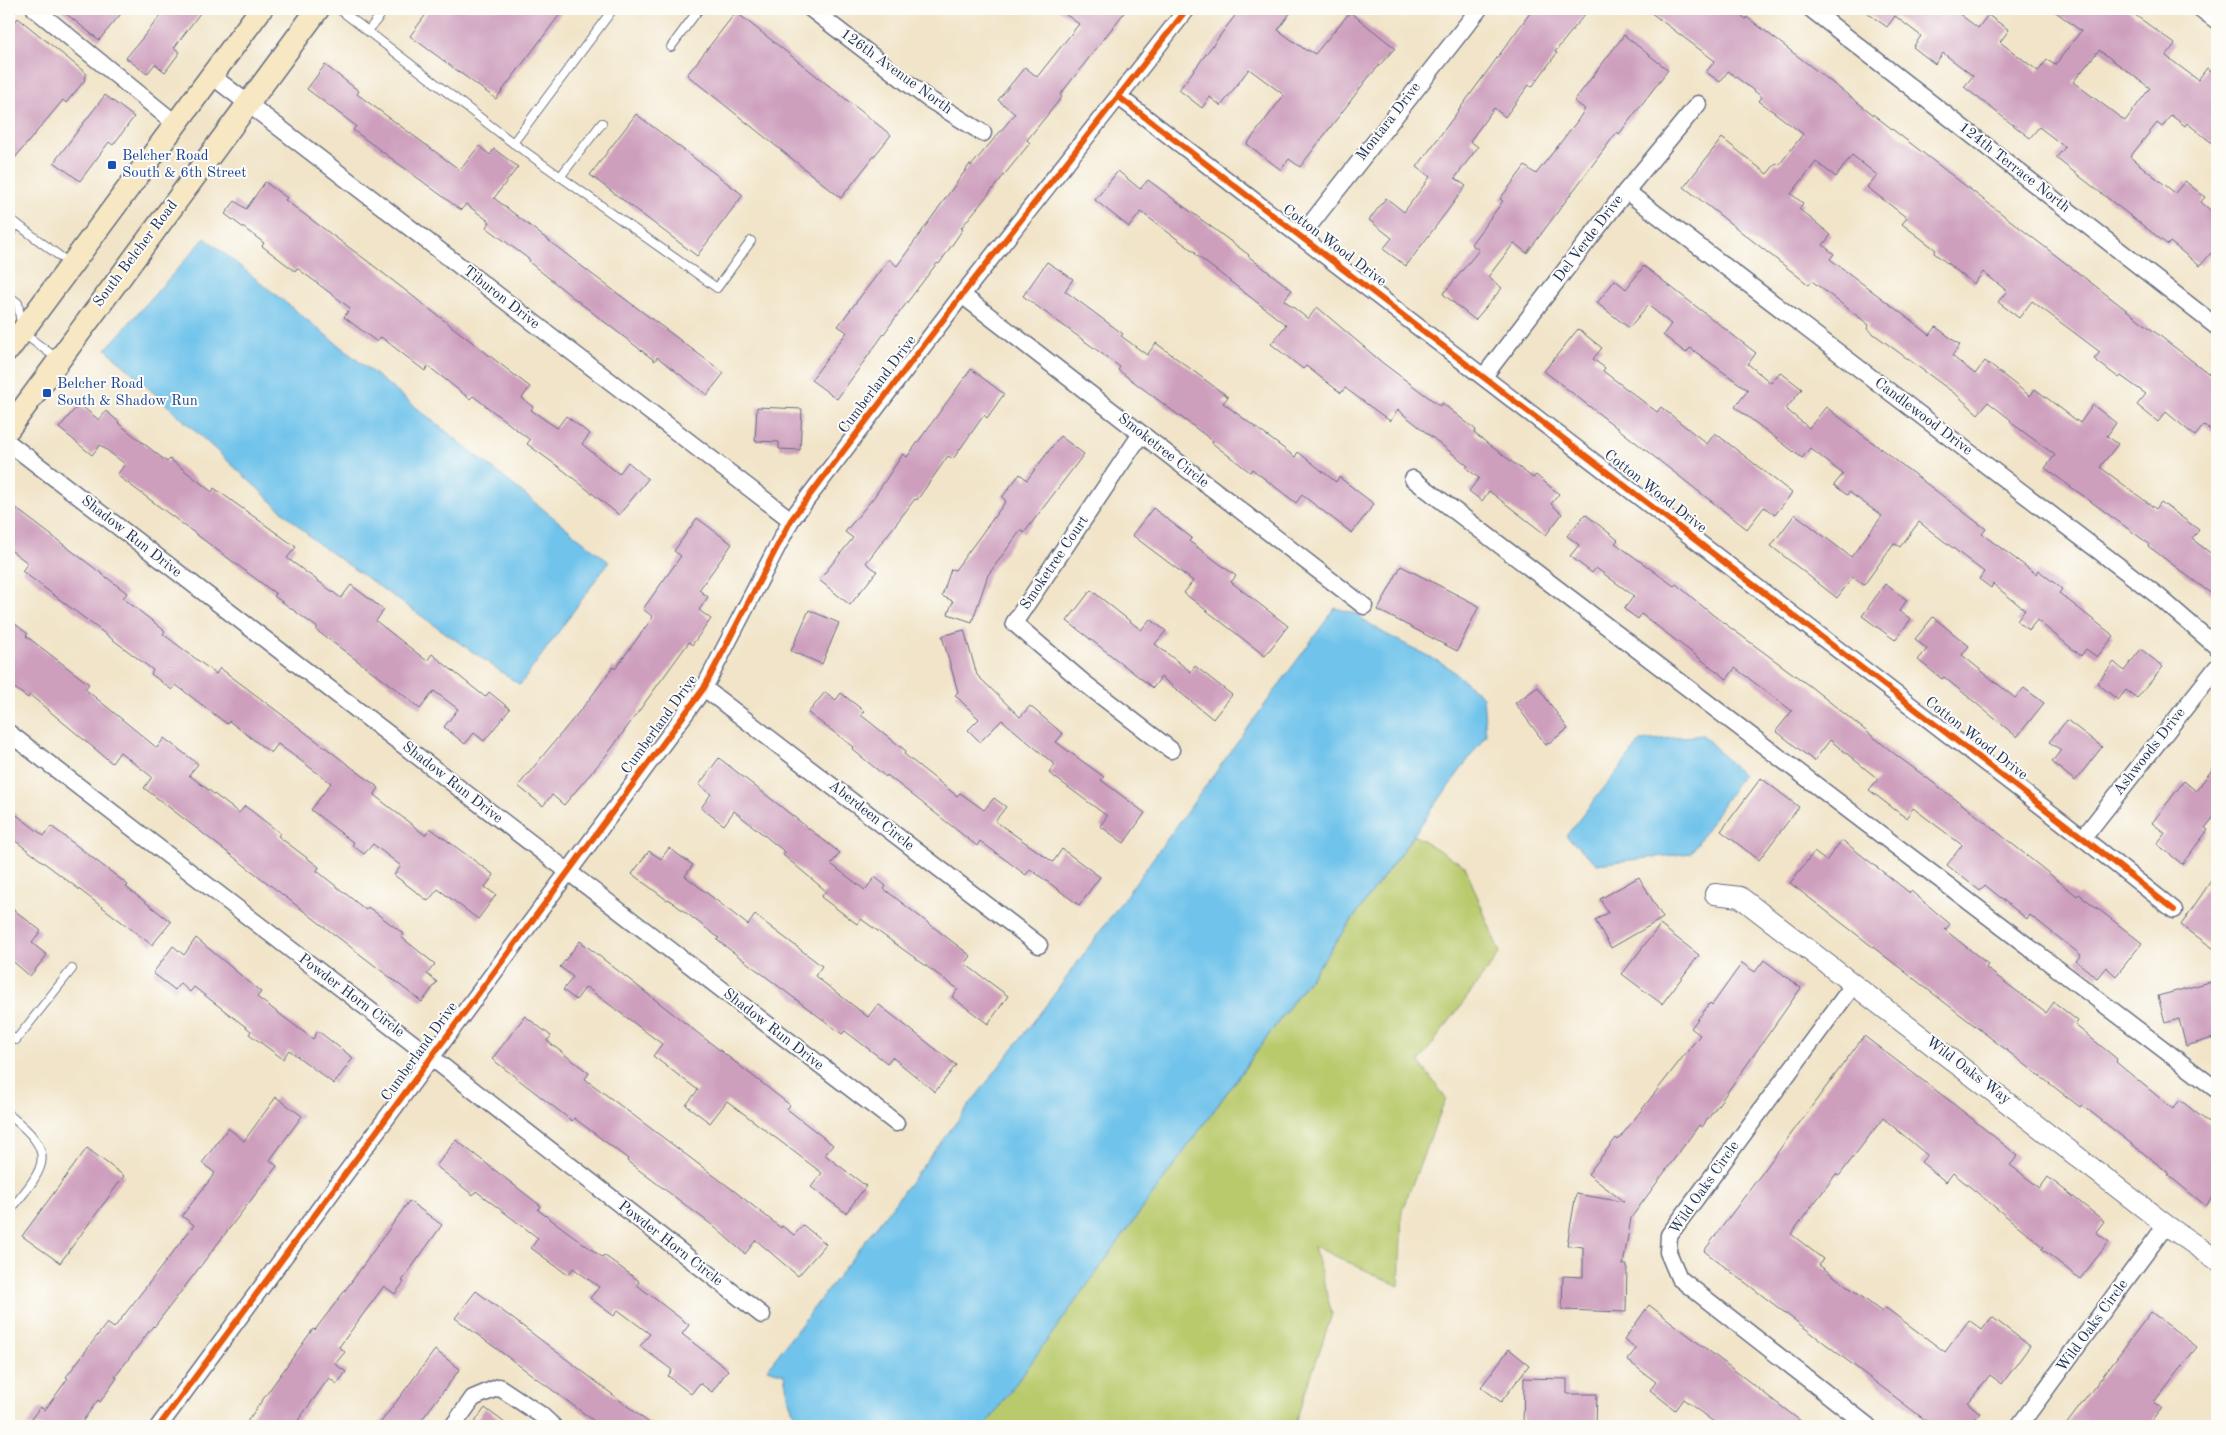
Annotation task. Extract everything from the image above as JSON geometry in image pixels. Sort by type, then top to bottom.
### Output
[{"type":"main road","points":[[13,338],[72,265],[261,9]]},
{"type":"main road","name":"South Belcher Road","points":[[9,428],[58,359],[318,9]]},
{"type":"street","name":"126th Avenue North","points":[[811,9],[926,98],[983,133]]},
{"type":"street","name":"Cumberland Drive","points":[[159,1426],[704,688],[791,520],[962,295],[1187,9]]},
{"type":"street","name":"Montara Drive","points":[[1301,236],[1479,9]]},
{"type":"street","name":"124th Terrace North","points":[[1811,9],[2217,327]]},
{"type":"street","points":[[2201,9],[2217,21]]},
{"type":"street","points":[[43,11],[176,124]]},
{"type":"street","name":"Tiburon Drive","points":[[212,76],[791,520]]},
{"type":"street","name":"Cotton Wood Drive","points":[[1119,97],[1484,376],[2174,910]]},
{"type":"street","name":"Del Verde Drive","points":[[1484,376],[1626,191],[1698,104]]},
{"type":"street","name":"Candlewood Drive","points":[[1626,191],[2158,596],[2217,647]]},
{"type":"street","name":"Smoketree Circle","points":[[962,295],[1364,606]]},
{"type":"street","name":"Smoketree Court","points":[[1142,434],[1014,623],[1083,682],[1171,750]]},
{"type":"street","name":"Shadow Run Drive","points":[[9,443],[896,1123]]},
{"type":"street","points":[[1413,478],[2217,1090]]},
{"type":"street","name":"Ashwoods Drive","points":[[2083,838],[2217,667]]},
{"type":"street","name":"Aberdeen Circle","points":[[704,688],[1039,944]]},
{"type":"street","name":"Powder Horn Circle","points":[[9,734],[432,1058],[762,1315]]},
{"type":"street","name":"Wild Oaks Way","points":[[1715,894],[1740,896],[2166,1225],[2217,1260]]},
{"type":"street","name":"Wild Oaks Circle","points":[[1854,984],[1669,1235],[1668,1252],[1678,1278],[1868,1426]]},
{"type":"street","name":"Wild Oaks Circle","points":[[2019,1426],[2166,1225]]},
{"type":"street","points":[[453,1426],[474,1398],[499,1387],[541,1416],[552,1426]]},
{"type":"lane","points":[[339,9],[513,143],[717,288],[751,241]]},
{"type":"lane","points":[[368,31],[385,9]]},
{"type":"lane","points":[[513,143],[613,9]]},
{"type":"lane","points":[[671,47],[700,9]]},
{"type":"lane","points":[[560,177],[602,123]]},
{"type":"lane","points":[[9,218],[72,265]]},
{"type":"lane","points":[[9,235],[17,224]]},
{"type":"lane","points":[[9,296],[18,303],[13,338],[58,359]]},
{"type":"lane","points":[[9,1035],[16,1040],[72,969]]},
{"type":"lane","points":[[9,1115],[32,1136],[43,1158],[42,1168],[12,1208]]},
{"type":"green space","points":[[1414,835],[1465,866],[1500,953],[1419,1062],[1446,1098],[1402,1210],[1399,1286],[1314,1246],[1332,1314],[1294,1426],[985,1426]]},
{"type":"water","points":[[205,238],[609,562],[520,685],[317,543],[106,349]]},
{"type":"water","points":[[1335,608],[1354,613],[1382,632],[1447,666],[1483,697],[1486,735],[985,1426],[798,1426],[789,1400],[784,1374],[767,1369],[1053,996]]},
{"type":"water","points":[[1703,735],[1742,775],[1691,853],[1597,864],[1566,836],[1641,741]]},
{"type":"building","points":[[60,9],[125,9],[99,40]]},
{"type":"building","points":[[166,9],[203,9],[174,48],[180,52],[165,72],[155,64],[147,74],[126,58]]},
{"type":"building","points":[[430,9],[564,9],[496,99],[410,36]]},
{"type":"building","points":[[1058,9],[1127,9],[1060,95],[1062,97],[1027,140],[1030,143],[961,228],[963,229],[939,264],[937,263],[896,317],[837,399],[811,380],[847,332],[838,326],[889,259],[897,266],[970,164],[971,166],[1015,114],[998,100],[1025,67],[1037,77],[1079,24]]},
{"type":"building","points":[[1240,9],[1293,9],[1278,30],[1307,51],[1315,54],[1350,12],[1395,48],[1368,78],[1300,167],[1289,159],[1281,170],[1247,144],[1284,95],[1249,69],[1221,106],[1210,97],[1202,108],[1179,90]]},
{"type":"building","points":[[1533,9],[1589,9],[1555,52],[1557,53],[1532,87],[1529,85],[1505,117],[1494,108],[1470,141],[1478,147],[1455,178],[1466,186],[1406,266],[1383,249],[1392,238],[1369,220],[1386,198],[1404,212],[1430,177],[1417,167]]},
{"type":"building","points":[[1646,9],[1733,9],[1746,19],[1747,17],[2217,380],[2217,435],[2204,425],[2195,436],[2166,412],[2158,422],[2137,405],[2146,394],[2121,376],[2119,378],[2094,359],[2100,352],[2032,301],[2019,318],[1998,302],[2007,291],[1983,272],[1974,284],[1934,253],[1936,250],[1902,224],[1907,218],[1867,187],[1877,175],[1852,155],[1836,177],[1816,162],[1791,194],[1803,203],[1799,209],[1831,235],[1823,245],[1834,254],[1830,259],[1930,335],[1936,327],[1960,345],[1952,356],[1975,374],[1985,361],[2030,396],[2035,389],[2080,423],[2093,405],[2116,423],[2107,436],[2118,444],[2100,467],[2156,509],[2161,502],[2199,530],[2192,539],[2217,558],[2217,598],[2148,546],[2149,544],[2045,468],[2055,455],[2010,422],[2011,420],[1988,402],[1978,414],[1958,396],[1867,329],[1869,325],[1812,281],[1809,285],[1684,187],[1722,138],[1767,174],[1776,163],[1779,165],[1803,134],[1759,101],[1762,97],[1728,71],[1720,82],[1706,72],[1715,61]]},
{"type":"building","points":[[1862,9],[1953,9],[1978,28],[1988,15],[2009,30],[2000,42],[2038,71],[2047,60],[2055,65],[2081,31],[2052,9],[2127,9],[2175,44],[2166,56],[2198,80],[2207,68],[2217,76],[2217,147],[2187,123],[2185,126],[2171,115],[2162,127],[2157,123],[2130,157],[2175,193],[2185,181],[2205,197],[2201,202],[2217,216],[2217,259],[2211,253],[2200,266],[2170,242],[2168,245],[2056,158],[2065,147],[2039,127],[2030,138],[1964,87],[1973,76],[1943,53],[1935,64],[1913,47],[1921,36],[1895,16],[1887,27]],"holes":[[[2099,50],[2150,88],[2125,121],[2073,82]]]},
{"type":"building","points":[[736,12],[891,135],[841,198],[687,75]]},
{"type":"building","points":[[18,18],[87,74],[85,80],[66,103],[63,100],[9,165],[9,29]]},
{"type":"building","points":[[1624,35],[1668,70],[1619,134],[1617,132],[1527,253],[1514,243],[1488,277],[1502,288],[1475,320],[1443,294],[1479,250],[1471,244],[1503,201],[1500,199],[1525,166],[1536,174],[1578,120],[1585,109],[1574,101]]},
{"type":"building","points":[[325,65],[359,91],[357,94],[460,170],[479,146],[490,155],[494,149],[518,167],[494,198],[724,373],[707,395],[657,357],[655,361],[575,299],[529,262],[530,260],[486,227],[490,222],[466,204],[461,210],[353,130],[356,126],[307,89]]},
{"type":"building","points":[[105,95],[134,117],[113,145],[109,142],[80,181],[54,162]]},
{"type":"building","points":[[636,114],[743,195],[697,256],[590,175]]},
{"type":"building","points":[[1118,171],[1140,189],[1148,180],[1249,255],[1292,290],[1284,300],[1308,319],[1317,307],[1384,364],[1440,406],[1442,403],[1476,430],[1474,433],[1533,478],[1536,475],[1559,494],[1551,504],[1562,514],[1546,535],[1489,491],[1482,501],[1469,491],[1479,478],[1466,468],[1468,466],[1398,410],[1390,421],[1345,388],[1341,393],[1306,366],[1303,369],[1271,344],[1286,325],[1141,212],[1129,227],[1095,200]]},
{"type":"building","points":[[265,182],[287,198],[285,200],[530,387],[522,398],[533,407],[531,410],[557,428],[566,416],[590,434],[582,444],[619,474],[628,462],[648,479],[619,515],[527,444],[530,440],[473,396],[470,399],[428,366],[425,371],[381,337],[377,342],[344,317],[350,308],[297,268],[295,271],[262,246],[264,243],[225,214],[235,201],[246,209]]},
{"type":"building","points":[[1047,262],[1073,279],[1065,291],[1123,334],[1121,336],[1147,355],[1156,343],[1228,397],[1223,403],[1295,457],[1298,452],[1336,482],[1339,477],[1374,504],[1352,533],[1302,495],[1296,503],[1252,469],[1250,472],[1212,443],[1213,441],[1118,370],[1120,367],[1023,296]]},
{"type":"building","points":[[1644,266],[1756,353],[1748,364],[1771,383],[1780,372],[1802,389],[1786,409],[1809,428],[1826,407],[1986,529],[1982,534],[2036,574],[2038,570],[2062,589],[2059,593],[2114,636],[2097,657],[2086,649],[2081,656],[2037,620],[2029,630],[2017,621],[2025,610],[1993,584],[1991,588],[1979,579],[1984,572],[1919,522],[1900,547],[1894,543],[1864,585],[1853,577],[1837,598],[1771,546],[1795,514],[1851,557],[1882,516],[1849,492],[1847,495],[1834,485],[1843,474],[1810,448],[1802,458],[1735,407],[1748,390],[1690,348],[1686,353],[1663,335],[1671,324],[1648,305],[1629,328],[1597,303],[1615,280],[1626,289]]},
{"type":"building","points":[[1578,329],[1602,348],[1593,359],[1605,368],[1603,371],[1657,412],[1661,407],[1707,444],[1715,433],[1792,493],[1775,515],[1764,507],[1747,529],[1544,371]]},
{"type":"building","points":[[971,369],[1004,394],[987,418],[984,415],[953,459],[948,456],[917,500],[915,499],[866,563],[877,571],[850,605],[819,580],[853,538],[845,532],[874,497],[903,454],[907,457]]},
{"type":"building","points":[[79,404],[99,420],[106,411],[118,423],[167,462],[170,459],[212,492],[214,488],[296,547],[287,558],[341,598],[351,585],[384,610],[376,621],[427,661],[432,654],[485,697],[489,692],[510,709],[484,741],[474,733],[465,744],[444,727],[458,709],[434,691],[420,709],[316,630],[318,628],[274,596],[276,594],[117,475],[125,464],[100,445],[92,455],[59,428]]},
{"type":"building","points":[[757,407],[802,409],[800,450],[779,449],[779,442],[755,441]]},
{"type":"building","points":[[1060,436],[1084,454],[1024,533],[1021,530],[988,575],[972,622],[948,614],[953,601],[942,596],[951,569],[955,570],[1006,501],[1002,497],[1020,474],[1027,480]]},
{"type":"building","points":[[9,503],[127,593],[123,598],[165,631],[163,634],[216,674],[220,668],[379,788],[374,795],[425,835],[430,828],[494,875],[485,887],[496,895],[478,919],[438,889],[428,901],[394,875],[401,866],[373,844],[364,854],[352,845],[354,843],[311,810],[331,783],[278,744],[271,753],[229,721],[227,724],[176,685],[172,690],[151,674],[153,670],[22,571],[28,563],[9,549]]},
{"type":"building","points":[[1153,508],[1192,538],[1189,541],[1236,576],[1231,582],[1288,626],[1265,656],[1184,593],[1193,581],[1132,535]]},
{"type":"building","points":[[1585,514],[1618,540],[1615,543],[1674,586],[1676,584],[1713,615],[1811,687],[1896,755],[1970,810],[2077,896],[2079,894],[2142,943],[2116,976],[2106,967],[2097,978],[2076,961],[2081,955],[2030,915],[2027,919],[1985,885],[1980,891],[1947,865],[1962,845],[1913,808],[1906,818],[1869,790],[1878,779],[1830,740],[1814,761],[1776,731],[1792,711],[1735,668],[1727,679],[1641,614],[1638,619],[1624,609],[1634,596],[1596,568],[1592,573],[1570,556],[1579,545],[1567,536]]},
{"type":"building","points":[[697,518],[732,544],[699,590],[708,597],[699,610],[711,619],[692,645],[689,642],[609,752],[564,805],[552,795],[543,806],[518,786],[588,701],[613,667],[615,669],[653,617],[643,609],[681,556],[674,551]]},
{"type":"building","points":[[1401,566],[1479,606],[1457,651],[1378,610]]},
{"type":"building","points":[[1885,584],[1907,600],[1899,611],[1911,619],[1895,640],[1862,616]]},
{"type":"building","points":[[1091,590],[1141,630],[1150,619],[1166,631],[1155,644],[1191,672],[1195,666],[1232,695],[1213,719],[1161,677],[1153,688],[1067,621]]},
{"type":"building","points":[[809,610],[839,623],[822,664],[791,651]]},
{"type":"building","points":[[1933,617],[1969,646],[1962,655],[2015,698],[2024,688],[2044,703],[2017,737],[1944,677],[1942,679],[1918,660],[1927,649],[1915,639]]},
{"type":"building","points":[[9,619],[28,634],[26,636],[89,684],[85,689],[157,748],[164,738],[198,764],[189,775],[239,813],[245,806],[280,833],[278,836],[319,867],[317,871],[366,910],[368,907],[404,934],[401,937],[435,964],[427,974],[437,982],[422,1002],[144,788],[152,777],[120,752],[112,763],[30,695],[28,698],[9,684]]},
{"type":"building","points":[[964,630],[977,675],[1020,717],[1030,706],[1063,734],[1056,742],[1104,777],[1101,780],[1145,813],[1124,843],[1100,826],[1107,816],[1049,773],[1055,765],[1002,720],[980,742],[968,730],[979,719],[955,695],[958,692],[942,636]]},
{"type":"building","points":[[2141,649],[2163,667],[2137,698],[2126,690],[2118,700],[2097,683],[2114,662],[2124,671]]},
{"type":"building","points":[[1538,687],[1568,729],[1546,745],[1515,703]]},
{"type":"building","points":[[825,692],[836,700],[841,693],[864,711],[861,715],[906,751],[904,754],[957,796],[960,793],[984,810],[994,798],[1006,807],[995,821],[1053,862],[1062,849],[1100,877],[1079,905],[1030,869],[1026,875],[980,841],[977,846],[887,775],[886,777],[852,749],[854,747],[808,713]]},
{"type":"building","points":[[2067,720],[2102,747],[2075,781],[2052,762],[2061,750],[2049,742]]},
{"type":"building","points":[[719,758],[840,853],[831,864],[865,890],[875,877],[886,886],[884,889],[971,956],[965,964],[1008,996],[988,1024],[952,997],[958,989],[861,919],[857,924],[821,897],[826,891],[783,855],[785,852],[734,811],[724,825],[701,808],[711,794],[699,785]]},
{"type":"building","points":[[2217,763],[2217,813],[2205,828],[2208,830],[2182,864],[2157,844],[2165,833],[2152,823],[2184,781],[2196,791]]},
{"type":"building","points":[[1761,778],[1799,807],[1759,860],[1721,831]]},
{"type":"building","points":[[9,809],[44,836],[51,826],[128,885],[126,887],[171,922],[152,945],[9,836]]},
{"type":"building","points":[[1842,840],[1910,893],[1911,891],[1950,924],[1945,930],[1988,964],[1986,968],[2046,1013],[2054,1002],[2078,1021],[2075,1025],[2117,1059],[2116,1062],[2173,1109],[2180,1100],[2217,1129],[2217,1192],[2206,1206],[2168,1175],[2170,1174],[2082,1105],[2080,1107],[1790,883],[1814,852],[1826,861]]},
{"type":"building","points":[[669,848],[693,865],[685,876],[748,925],[755,915],[822,966],[815,976],[868,1017],[878,1004],[956,1065],[935,1092],[892,1057],[887,1063],[845,1031],[842,1034],[717,940],[719,938],[668,899],[632,874],[649,851],[661,859]]},
{"type":"building","points":[[2217,872],[2217,951],[2181,925]]},
{"type":"building","points":[[1639,877],[1663,918],[1611,948],[1595,920],[1608,913],[1600,899]]},
{"type":"building","points":[[9,906],[41,931],[32,943],[47,955],[30,976],[9,958]]},
{"type":"building","points":[[1660,925],[1699,955],[1662,1004],[1622,974]]},
{"type":"building","points":[[196,938],[261,992],[257,997],[313,1039],[318,1031],[353,1058],[334,1084],[289,1050],[283,1059],[249,1034],[251,1031],[194,987],[190,992],[180,983],[175,990],[153,973],[173,946],[184,955]]},
{"type":"building","points":[[580,941],[790,1105],[787,1109],[833,1145],[825,1155],[866,1186],[846,1213],[811,1187],[822,1173],[727,1101],[710,1123],[686,1105],[698,1090],[653,1056],[662,1044],[586,987],[576,1000],[563,990],[573,977],[560,967]]},
{"type":"building","points":[[1764,960],[1801,988],[1702,1127],[1699,1125],[1631,1218],[1623,1265],[1627,1265],[1626,1312],[1562,1310],[1563,1276],[1583,1277],[1583,1247],[1567,1245],[1576,1194],[1624,1202],[1588,1174],[1616,1138],[1618,1140],[1700,1035],[1691,1028],[1710,1003],[1712,1005],[1742,963],[1755,972]]},
{"type":"building","points":[[2210,982],[2217,1010],[2217,1037],[2186,1046],[2179,1019],[2165,1023],[2158,996]]},
{"type":"building","points":[[525,1016],[551,1036],[547,1041],[589,1073],[585,1079],[781,1228],[782,1226],[794,1235],[803,1225],[826,1244],[798,1276],[756,1240],[745,1254],[712,1225],[627,1161],[628,1159],[574,1118],[572,1121],[492,1059]]},
{"type":"building","points":[[1864,1036],[1950,1101],[2018,1156],[2010,1165],[2040,1188],[2048,1177],[2104,1221],[2096,1232],[2109,1242],[2080,1279],[1953,1173],[1946,1182],[1921,1162],[1927,1155],[1883,1118],[1839,1176],[1836,1174],[1791,1234],[1823,1259],[1819,1265],[1882,1312],[1886,1308],[1945,1352],[1969,1320],[1982,1330],[1992,1317],[2030,1346],[2002,1384],[1990,1375],[1968,1403],[1980,1413],[1970,1426],[1933,1426],[1704,1251]]},
{"type":"building","points":[[276,1097],[302,1116],[270,1160],[277,1166],[153,1326],[115,1377],[117,1378],[100,1402],[98,1400],[79,1426],[26,1426],[40,1407],[45,1410],[68,1378],[66,1377],[107,1323],[114,1328],[194,1225],[182,1216],[215,1173],[202,1163],[228,1128],[244,1141]]},
{"type":"building","points":[[456,1140],[541,1206],[538,1210],[602,1257],[604,1255],[639,1281],[637,1285],[689,1325],[682,1334],[728,1370],[712,1392],[700,1383],[691,1394],[668,1376],[672,1370],[640,1346],[650,1334],[618,1310],[614,1316],[590,1298],[599,1287],[573,1268],[568,1275],[531,1248],[538,1238],[476,1191],[473,1195],[436,1166]]},
{"type":"building","points":[[87,1148],[124,1176],[60,1263],[22,1236]]},
{"type":"building","points":[[409,1201],[442,1225],[402,1281],[404,1282],[395,1294],[384,1286],[339,1347],[345,1352],[335,1364],[346,1372],[337,1384],[329,1378],[294,1426],[244,1426],[313,1329],[315,1330],[352,1281]]},
{"type":"building","points":[[476,1291],[653,1426],[601,1426],[455,1318]]},
{"type":"building","points":[[1649,1305],[1807,1426],[1719,1426],[1683,1399],[1675,1410],[1650,1390],[1656,1382],[1627,1360],[1636,1349],[1624,1340]]},
{"type":"building","points":[[2151,1312],[2197,1347],[2154,1402],[2162,1408],[2148,1426],[2065,1426]]},
{"type":"building","points":[[1509,1349],[1529,1365],[1501,1402],[1481,1387]]},
{"type":"building","points":[[435,1350],[460,1369],[417,1426],[378,1426]]},
{"type":"building","points":[[1524,1378],[1567,1379],[1567,1394],[1597,1394],[1596,1426],[1523,1426]]},
{"type":"building","points":[[485,1408],[509,1426],[472,1426]]},
{"type":"cycle path","points":[[159,1426],[704,688],[791,520],[962,295],[1187,9]]},
{"type":"cycle path","points":[[1119,97],[2174,910]]},
{"type":"place","name":"Belcher Road South & 6th Street","points":[[112,165]]},
{"type":"place","name":"Belcher Road South & Shadow Run","points":[[47,393]]}]
